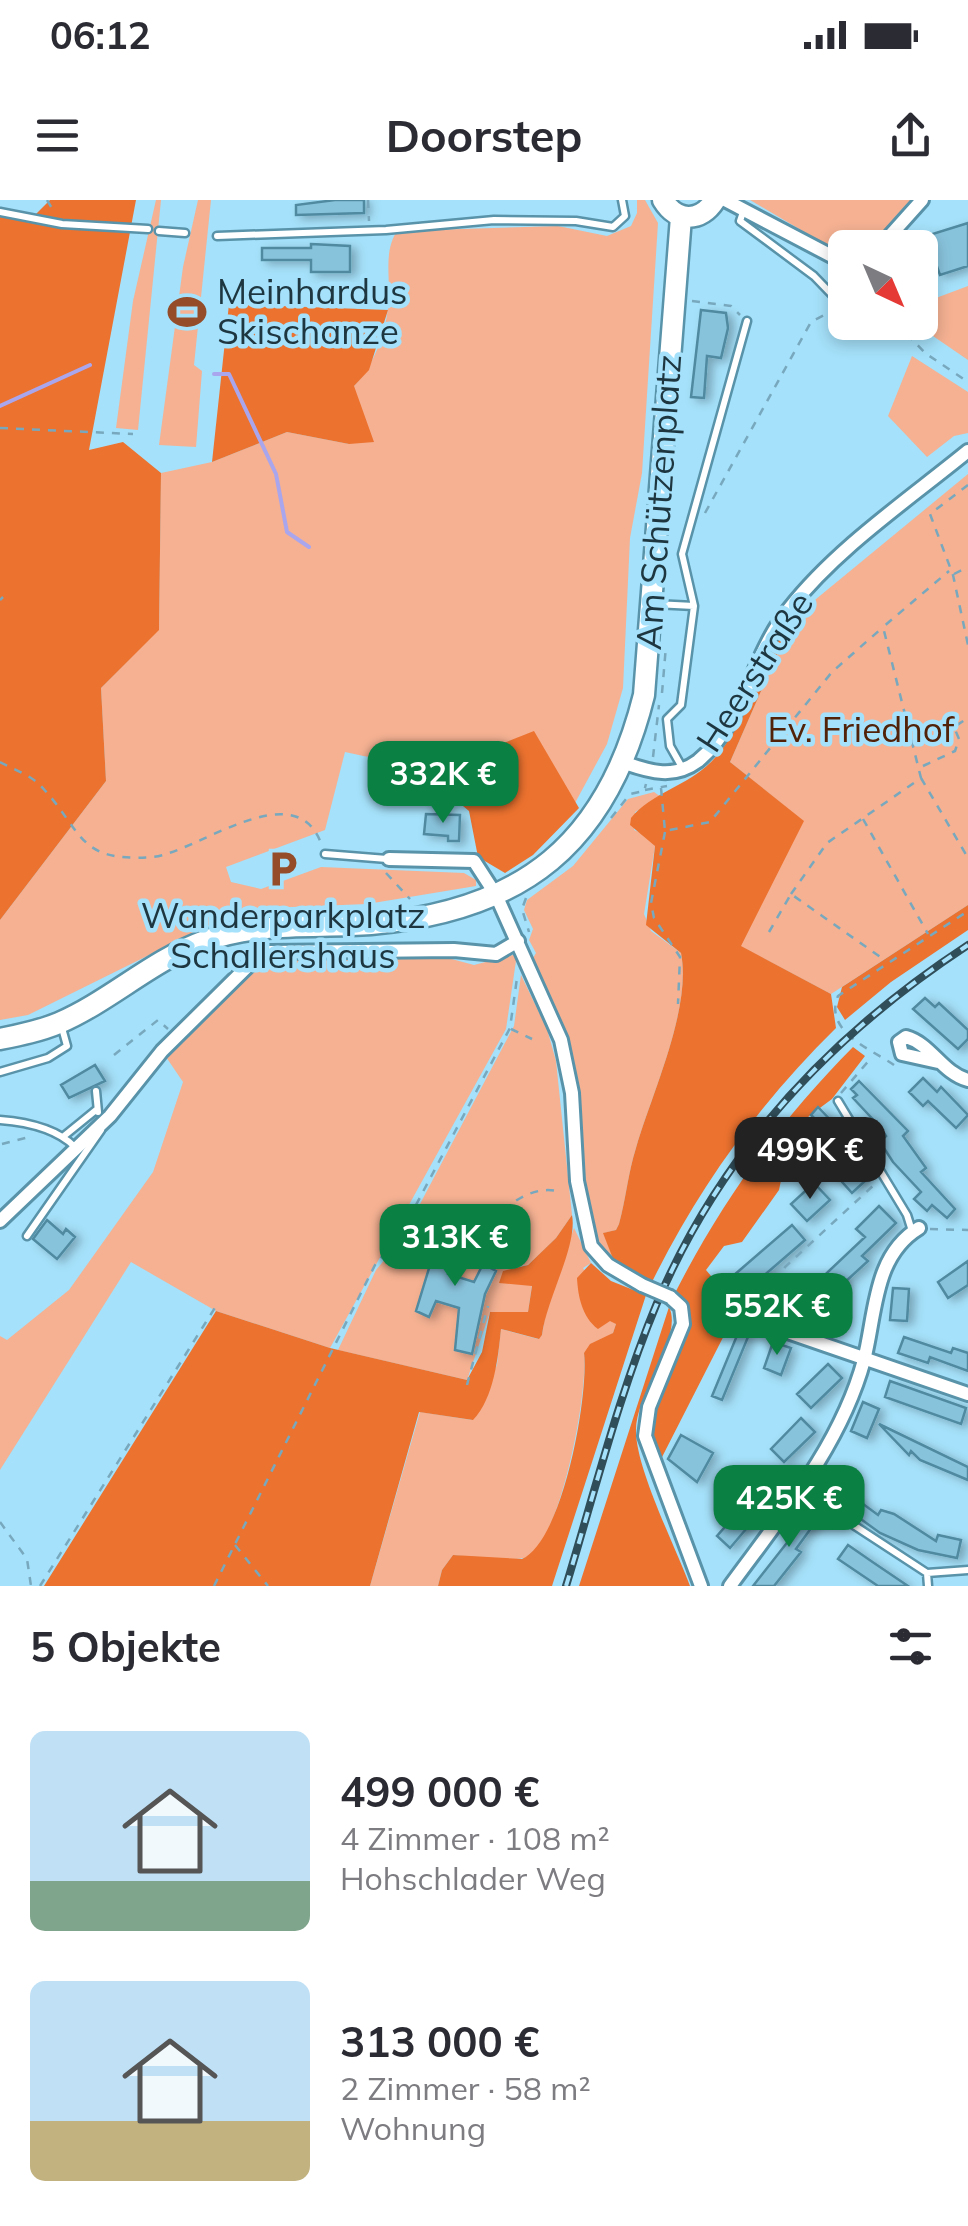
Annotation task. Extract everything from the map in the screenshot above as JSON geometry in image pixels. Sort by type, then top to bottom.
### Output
[{"type":"main road","points":[[663,200],[681,217],[699,216],[715,200]]},
{"type":"main road","name":"Am Schützenplatz","points":[[625,763],[644,695],[681,217]]},
{"type":"main road","points":[[0,1039],[60,1022],[203,942],[250,928],[414,919],[452,912],[496,895],[535,872],[570,842],[594,815],[625,763]]},
{"type":"street","points":[[726,200],[828,254]]},
{"type":"street","points":[[895,230],[922,200]]},
{"type":"street","name":"Heerstraße","points":[[625,763],[664,774],[697,762],[726,727],[772,634],[803,592],[968,450]]},
{"type":"street","points":[[386,859],[474,861],[496,895],[554,1017],[568,1066],[574,1156],[591,1246],[608,1264],[670,1297],[681,1307],[683,1324],[648,1407],[645,1436],[700,1586]]},
{"type":"street","points":[[0,1220],[75,1147],[240,972],[270,952],[454,950],[496,954],[521,948]]},
{"type":"street","points":[[907,1056],[897,1046],[906,1037],[968,1080]]},
{"type":"street","points":[[730,1586],[824,1455],[864,1362],[878,1288],[890,1258],[915,1230]]},
{"type":"street","points":[[741,1316],[843,1348],[864,1362],[968,1394]]},
{"type":"lane","points":[[217,236],[548,219],[613,227],[625,216],[622,200]]},
{"type":"lane","points":[[744,208],[740,221],[828,291]]},
{"type":"lane","points":[[0,212],[62,224],[148,229]]},
{"type":"lane","points":[[159,230],[185,233]]},
{"type":"lane","points":[[682,769],[670,746],[667,720],[681,705],[694,606],[682,554],[747,322]]},
{"type":"lane","points":[[652,604],[694,606]]},
{"type":"lane","points":[[324,854],[386,859]]},
{"type":"lane","points":[[0,1072],[48,1058],[67,1046],[60,1022]]},
{"type":"lane","points":[[96,1091],[104,1115]]},
{"type":"lane","points":[[838,1102],[915,1230]]},
{"type":"lane","points":[[64,1136],[104,1115]]},
{"type":"lane","points":[[27,1236],[104,1115]]},
{"type":"lane","points":[[0,1120],[23,1122],[64,1136],[75,1147]]},
{"type":"lane","points":[[799,1490],[927,1573],[968,1570]]},
{"type":"lane","points":[[927,1573],[928,1586]]},
{"type":"path","points":[[368,200],[370,227]]},
{"type":"path","points":[[686,300],[731,306],[747,322]]},
{"type":"path","points":[[701,521],[811,322],[828,312]]},
{"type":"path","points":[[913,340],[968,382]]},
{"type":"path","points":[[0,428],[133,434]]},
{"type":"path","points":[[968,486],[930,514],[966,624],[968,645]]},
{"type":"path","points":[[665,831],[710,822],[832,672],[951,573],[968,567]]},
{"type":"path","points":[[883,628],[922,767],[921,778],[968,858]]},
{"type":"path","points":[[922,767],[955,752],[959,746],[954,727],[968,718]]},
{"type":"path","points":[[0,762],[38,782],[90,850],[121,857],[158,857],[222,828],[274,815],[296,817],[317,832],[324,854]]},
{"type":"path","points":[[769,932],[827,843],[921,778]]},
{"type":"path","points":[[660,788],[665,831],[651,903],[654,918],[680,956],[678,1004]]},
{"type":"path","points":[[862,818],[929,936]]},
{"type":"path","points":[[386,859],[388,879],[410,898],[414,919]]},
{"type":"path","points":[[792,894],[888,962]]},
{"type":"path","points":[[873,1056],[838,1022],[834,1005],[846,988],[968,911]]},
{"type":"path","points":[[214,1586],[376,1266],[400,1235],[510,1028],[521,948]]},
{"type":"path","points":[[114,1056],[158,1020],[176,1036]]},
{"type":"path","points":[[510,1028],[532,1039]]},
{"type":"path","points":[[838,1102],[873,1056],[880,1055],[895,1065],[907,1056]]},
{"type":"path","points":[[2,1144],[44,1132]]},
{"type":"path","points":[[757,1321],[785,1266],[885,1178]]},
{"type":"path","points":[[457,1275],[494,1215],[542,1190],[557,1191]]},
{"type":"path","points":[[487,1223],[510,1235]]},
{"type":"path","points":[[915,1230],[968,1230]]},
{"type":"path","points":[[40,1586],[216,1306]]},
{"type":"path","points":[[467,1386],[488,1306]]},
{"type":"path","points":[[0,1522],[27,1560],[31,1586]]},
{"type":"path","points":[[234,1544],[268,1586]]},
{"type":"green space","name":"Meinhardus Skischanze","points":[[156,200],[161,200],[138,430],[116,428],[133,301]]},
{"type":"green space","name":"Meinhardus Skischanze","points":[[198,200],[211,200],[194,365],[202,371],[196,447],[159,445],[183,267]]},
{"type":"green space","points":[[637,200],[645,200],[658,223],[642,473],[630,538],[623,688],[607,744],[575,803],[534,732],[441,759],[396,760],[345,752],[325,830],[226,867],[231,882],[261,889],[321,867],[464,873],[476,880],[476,886],[367,904],[242,909],[28,1015],[0,1020],[0,920],[106,781],[101,688],[159,629],[161,473],[212,462],[287,432],[349,444],[354,386],[372,360],[384,329],[390,249],[397,231],[558,226],[607,236],[631,226]]},
{"type":"green space","points":[[750,200],[913,200],[887,230],[828,230],[828,246]]},
{"type":"green space","points":[[968,286],[968,360],[938,339],[938,297]]},
{"type":"green space","points":[[912,356],[968,392],[968,433],[954,436],[927,457],[888,416]]},
{"type":"green space","name":"Ev. Friedhof","points":[[968,474],[968,905],[831,994],[740,946],[803,821],[730,762],[793,618]]},
{"type":"green space","points":[[654,792],[661,797],[635,812],[634,830],[648,836],[655,846],[644,914],[651,931],[681,953],[683,975],[676,1024],[633,1157],[619,1224],[616,1230],[604,1233],[615,1264],[599,1244],[589,1220],[580,1167],[572,1060],[533,958],[536,953],[529,940],[533,929],[524,910],[527,900],[573,866],[628,799]]},
{"type":"green space","points":[[418,950],[474,965],[517,954],[506,1029],[330,1348],[216,1311],[131,1262],[0,1470],[0,1336],[7,1340],[69,1290],[153,1172],[183,1082],[162,1051],[269,952]]},
{"type":"green space","points":[[521,975],[547,1029],[556,1061],[572,1215],[556,1238],[528,1265],[512,1267],[532,1285],[528,1312],[490,1312],[467,1380],[338,1350],[376,1270],[401,1240],[514,1026]]},
{"type":"green space","points":[[574,1228],[591,1263],[583,1268],[616,1324],[613,1333],[584,1353],[582,1398],[571,1460],[542,1541],[525,1558],[453,1555],[442,1570],[438,1586],[370,1586],[420,1412],[472,1420],[497,1365],[501,1329],[538,1339],[542,1335],[548,1299]]},
{"type":"shaded area","points":[[50,200],[136,200],[89,450],[123,442],[161,473],[159,630],[101,688],[106,781],[0,920],[0,213],[29,221]]},
{"type":"shaded area","points":[[229,304],[388,310],[369,370],[354,386],[374,442],[349,444],[287,432],[212,462]]},
{"type":"shaded area","points":[[793,618],[730,762],[804,821],[741,946],[831,994],[836,1028],[781,1086],[733,1148],[689,1213],[651,1284],[615,1264],[603,1233],[616,1230],[619,1224],[633,1157],[676,1024],[683,975],[681,953],[646,925],[655,846],[630,825],[631,818],[649,802],[702,770],[725,745],[769,651]]},
{"type":"shaded area","points":[[534,731],[579,808],[533,855],[505,873],[478,857],[469,811],[451,796],[446,758],[463,759]]},
{"type":"shaded area","points":[[968,905],[968,930],[891,982],[845,1020],[837,1007],[842,987]]},
{"type":"shaded area","points":[[853,1047],[865,1056],[832,1099],[809,1116],[787,1152],[779,1190],[742,1242],[724,1246],[706,1270],[738,1308],[659,1463],[652,1421],[689,1313],[675,1293],[754,1163]]},
{"type":"shaded area","points":[[572,1215],[566,1257],[539,1339],[501,1329],[490,1389],[473,1420],[419,1412],[370,1586],[44,1586],[216,1311],[330,1348],[467,1380],[482,1352],[490,1312],[528,1312],[532,1286],[499,1283],[503,1271],[528,1265],[556,1238]]},
{"type":"shaded area","points":[[591,1263],[611,1281],[646,1295],[552,1586],[438,1586],[442,1570],[453,1555],[522,1559],[537,1547],[550,1525],[577,1432],[584,1353],[590,1344],[613,1333],[616,1324],[610,1321],[598,1329],[582,1306],[577,1278]]},
{"type":"shaded area","points":[[669,1307],[670,1334],[643,1400],[636,1431],[649,1487],[690,1586],[579,1586]]},
{"type":"building","points":[[364,200],[364,213],[296,215],[296,205]]},
{"type":"building","points":[[968,223],[968,266],[940,275],[938,232]]},
{"type":"building","points":[[311,244],[350,246],[350,272],[311,272],[311,260],[262,260],[262,248],[311,248]]},
{"type":"building","points":[[701,310],[726,313],[728,328],[721,358],[707,356],[704,398],[691,397]]},
{"type":"building","points":[[426,814],[460,815],[459,841],[424,834]]},
{"type":"building","points":[[925,998],[935,1007],[939,1003],[968,1030],[968,1039],[958,1049],[913,1009]]},
{"type":"building","points":[[95,1065],[105,1081],[69,1098],[61,1085]]},
{"type":"building","points":[[923,1078],[937,1092],[941,1087],[968,1115],[956,1128],[928,1101],[923,1106],[909,1092]]},
{"type":"building","points":[[859,1081],[908,1131],[903,1136],[926,1168],[921,1172],[955,1209],[947,1218],[932,1205],[927,1211],[914,1199],[921,1192],[893,1162],[880,1142],[886,1136],[853,1098],[857,1095],[851,1089]]},
{"type":"building","points":[[818,1107],[842,1132],[837,1137],[854,1157],[849,1161],[865,1181],[852,1193],[835,1174],[841,1168],[823,1150],[829,1144],[812,1125],[817,1121],[811,1115]]},
{"type":"building","points":[[814,1183],[830,1200],[807,1221],[791,1204]]},
{"type":"building","points":[[879,1206],[896,1223],[862,1256],[868,1261],[808,1316],[795,1303],[865,1237],[856,1229]]},
{"type":"building","points":[[444,1219],[459,1223],[448,1274],[474,1282],[483,1264],[496,1271],[485,1294],[472,1354],[455,1350],[459,1308],[436,1301],[429,1317],[416,1311]]},
{"type":"building","points":[[47,1220],[63,1234],[66,1229],[75,1237],[57,1259],[33,1239]]},
{"type":"building","points":[[792,1225],[805,1240],[746,1291],[733,1276]]},
{"type":"building","points":[[968,1261],[968,1285],[948,1298],[938,1282]]},
{"type":"building","points":[[893,1288],[909,1289],[907,1321],[890,1320]]},
{"type":"building","points":[[738,1333],[748,1337],[722,1400],[712,1396]]},
{"type":"building","points":[[904,1337],[951,1353],[953,1348],[968,1353],[968,1371],[930,1357],[928,1363],[898,1353]]},
{"type":"building","points":[[773,1342],[791,1348],[781,1375],[764,1368]]},
{"type":"building","points":[[828,1364],[842,1378],[811,1408],[797,1394]]},
{"type":"building","points":[[890,1381],[966,1408],[961,1424],[885,1397]]},
{"type":"building","points":[[863,1402],[879,1409],[867,1438],[851,1431]]},
{"type":"building","points":[[801,1418],[815,1432],[784,1462],[771,1449]]},
{"type":"building","points":[[879,1424],[968,1467],[968,1480],[920,1460],[911,1451],[909,1455]]},
{"type":"building","points":[[681,1435],[713,1453],[697,1482],[668,1459]]},
{"type":"building","points":[[774,1471],[786,1482],[730,1548],[717,1536]]},
{"type":"building","points":[[855,1498],[878,1515],[881,1510],[894,1514],[936,1541],[938,1535],[961,1540],[957,1558],[918,1550],[880,1533],[847,1509]]},
{"type":"building","points":[[807,1506],[820,1516],[796,1549],[801,1552],[774,1586],[753,1586],[797,1530],[792,1526]]},
{"type":"building","points":[[848,1545],[908,1586],[878,1586],[838,1559]]},
{"type":"waterway","points":[[0,406],[90,365]]},
{"type":"waterway","points":[[214,374],[229,374],[276,474],[287,532],[309,547]]},
{"type":"railway","points":[[566,1586],[643,1337],[683,1248],[713,1196],[748,1147],[827,1058],[871,1017],[968,945]]},
{"type":"place","name":"Meinhardus Skischanze","points":[[187,312]]},
{"type":"place","name":"Wanderparkplatz Schallershaus","points":[[283,869]]}]
